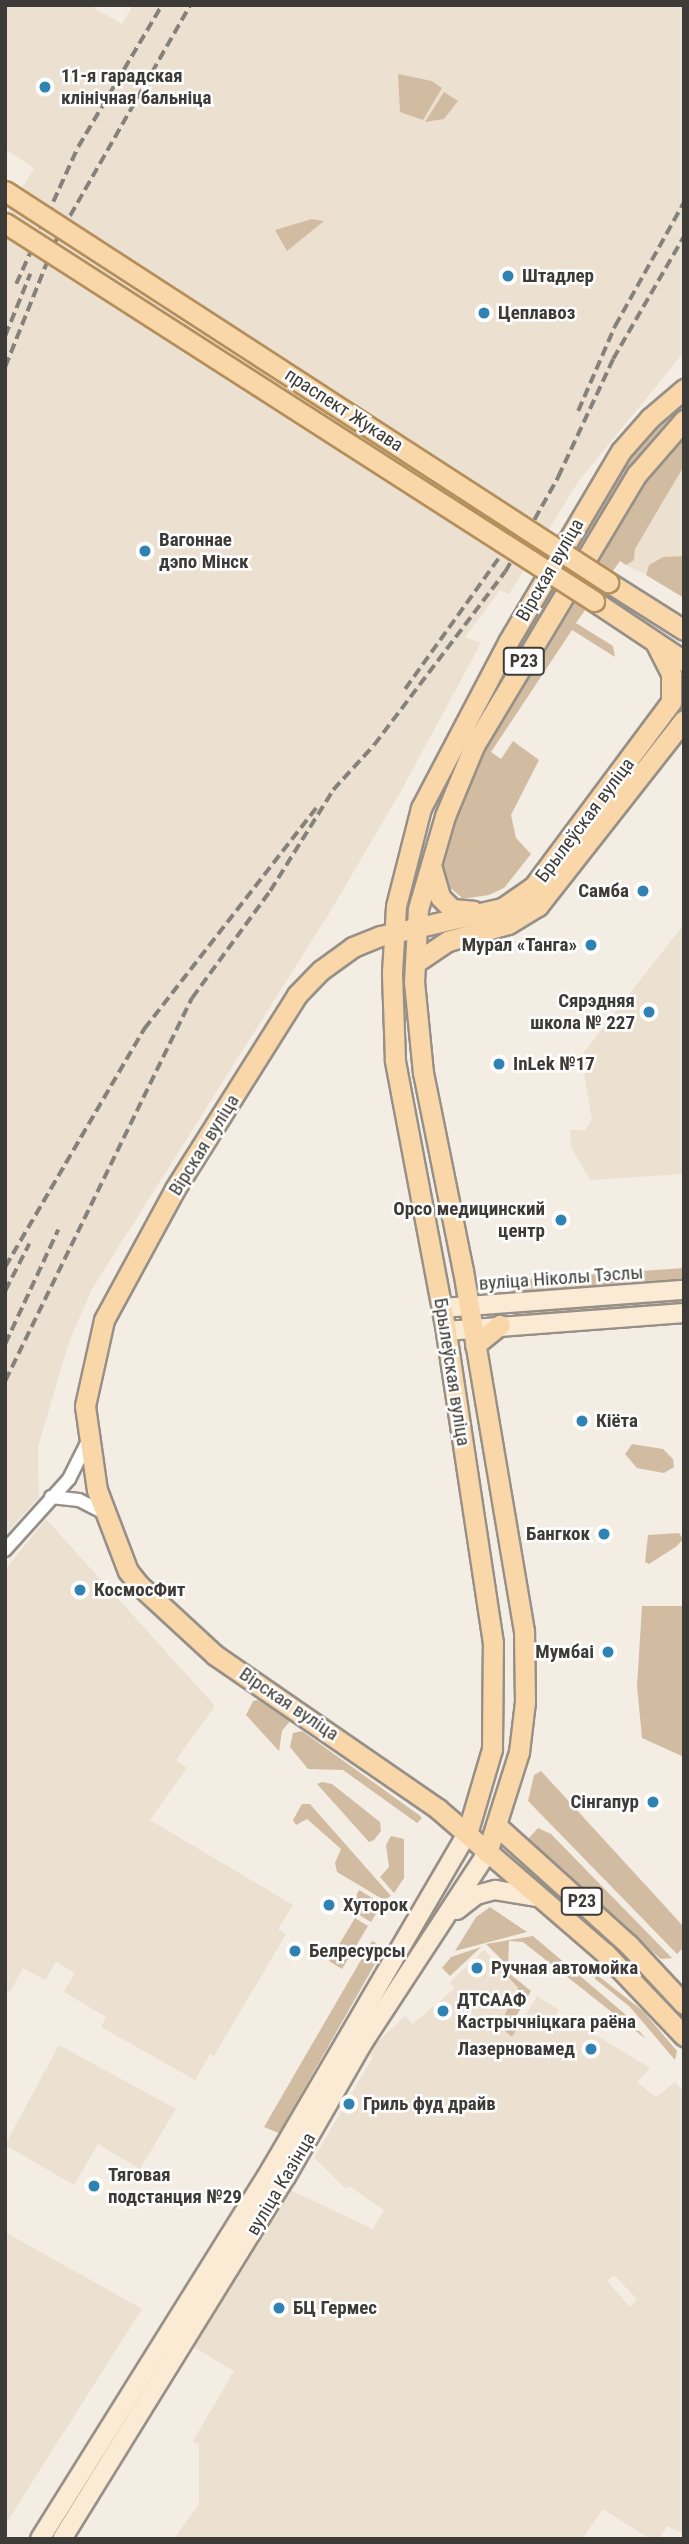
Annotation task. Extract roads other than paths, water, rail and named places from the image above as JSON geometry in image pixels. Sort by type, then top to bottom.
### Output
[{"type":"main road","name":"праспект Жукава","points":[[5,191],[682,629]]},
{"type":"main road","name":"праспект Жукава","points":[[5,223],[684,661]]},
{"type":"main road","name":"Вірская вуліца","points":[[487,1853],[467,1834],[328,1729],[195,1637],[128,1571],[105,1513],[87,1443],[90,1366],[104,1320],[175,1189],[310,979],[353,947],[393,933],[411,839],[453,742],[621,451],[650,418],[684,389]]},
{"type":"main road","name":"Вірская вуліца","points":[[417,928],[430,861],[480,736],[636,474],[684,420]]},
{"type":"main road","name":"Брылеўская вуліца","points":[[467,1834],[488,1771],[495,1681],[471,1494],[446,1331],[395,1060],[393,933],[502,908],[527,893],[553,865],[671,702],[671,674],[655,642]]},
{"type":"main road","name":"Брылеўская вуліца","points":[[415,963],[448,941],[508,923],[538,906],[683,722]]},
{"type":"main road","points":[[430,861],[437,891],[452,909],[502,908]]},
{"type":"main road","name":"Брылеўская вуліца","points":[[417,928],[415,963],[423,1073],[465,1281],[476,1304],[474,1336],[522,1609],[526,1681],[519,1752],[498,1828]]},
{"type":"main road","name":"вуліца Ніколы Тэслы","points":[[442,1308],[684,1290]]},
{"type":"main road","points":[[446,1331],[474,1336],[500,1325],[684,1313]]},
{"type":"main road","points":[[471,1494],[501,1489]]},
{"type":"main road","name":"вуліца Казінца","points":[[40,2539],[183,2328],[364,2041],[444,1922],[487,1853],[498,1828]]},
{"type":"main road","name":"Р23","points":[[498,1828],[628,1944],[684,2004]]},
{"type":"main road","name":"вуліца Казінца","points":[[62,2539],[467,1834]]},
{"type":"main road","name":"Р23","points":[[487,1853],[605,1953],[684,2036]]},
{"type":"main road","points":[[444,1922],[485,1892],[503,1890],[537,1897]]},
{"type":"street","points":[[5,1550],[74,1472],[87,1443]]},
{"type":"street","points":[[51,1497],[79,1500],[105,1513]]},
{"type":"railway","points":[[16,284],[78,147],[162,5]]},
{"type":"railway","points":[[5,367],[55,242],[190,5]]},
{"type":"railway","points":[[578,411],[615,326],[684,202]]},
{"type":"railway","points":[[5,1381],[192,998],[270,891],[333,790],[374,745],[505,572],[558,477],[613,359],[684,236]]},
{"type":"railway","points":[[5,336],[30,274]]},
{"type":"railway","points":[[405,689],[509,544]]},
{"type":"railway","points":[[5,1267],[144,1029],[317,807]]},
{"type":"railway","points":[[5,1344],[58,1230]]},
{"type":"railway","points":[[5,1291],[29,1244]]},
{"type":"place","name":"11-я гарадская клінічная бальніца","points":[[45,87]]},
{"type":"place","name":"Штадлер","points":[[508,276]]},
{"type":"place","name":"Цеплавоз","points":[[484,313]]},
{"type":"place","name":"Вагоннае дэпо Мінск","points":[[145,551]]},
{"type":"place","name":"Самба","points":[[643,891]]},
{"type":"place","name":"Мурал «Танга»","points":[[591,945]]},
{"type":"place","name":"Сярэдняя школа № 227","points":[[649,1012]]},
{"type":"place","name":"InLek №17","points":[[499,1064]]},
{"type":"place","name":"Орсо медицинский центр","points":[[561,1220]]},
{"type":"place","name":"Кіёта","points":[[582,1421]]},
{"type":"place","name":"Бангкок","points":[[604,1534]]},
{"type":"place","name":"КосмосФит","points":[[80,1590]]},
{"type":"place","name":"Мумбаі","points":[[608,1652]]},
{"type":"place","name":"Сінгапур","points":[[653,1802]]},
{"type":"place","name":"Хуторок","points":[[329,1905]]},
{"type":"place","name":"Белресурсы","points":[[295,1951]]},
{"type":"place","name":"Ручная автомойка","points":[[477,1968]]},
{"type":"place","name":"ДТСААФ Кастрычніцкага раёна","points":[[443,2011]]},
{"type":"place","name":"Лазерновамед","points":[[591,2049]]},
{"type":"place","name":"Гриль фуд драйв","points":[[349,2104]]},
{"type":"place","name":"Тяговая подстанция №29","points":[[94,2186]]},
{"type":"place","name":"БЦ Гермес","points":[[279,2308]]}]
